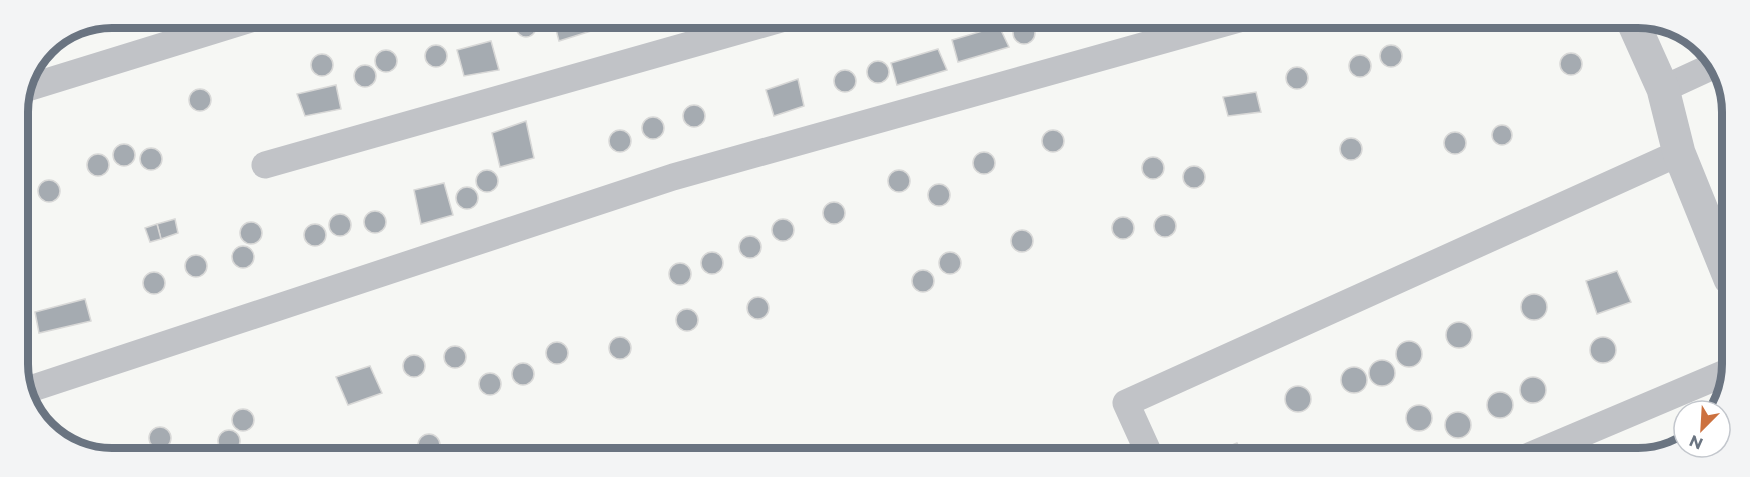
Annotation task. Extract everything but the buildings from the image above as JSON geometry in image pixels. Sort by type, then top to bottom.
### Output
[{"type":"street","points":[[33,86],[222,28]]},
{"type":"street","points":[[265,165],[749,28]]},
{"type":"street","points":[[32,388],[673,177],[1207,28]]},
{"type":"street","points":[[1636,28],[1663,89],[1679,153],[1722,241]]},
{"type":"street","points":[[1663,89],[1709,68]]},
{"type":"street","points":[[1146,448],[1126,403],[1679,153]]},
{"type":"street","points":[[1548,448],[1721,375]]}]
